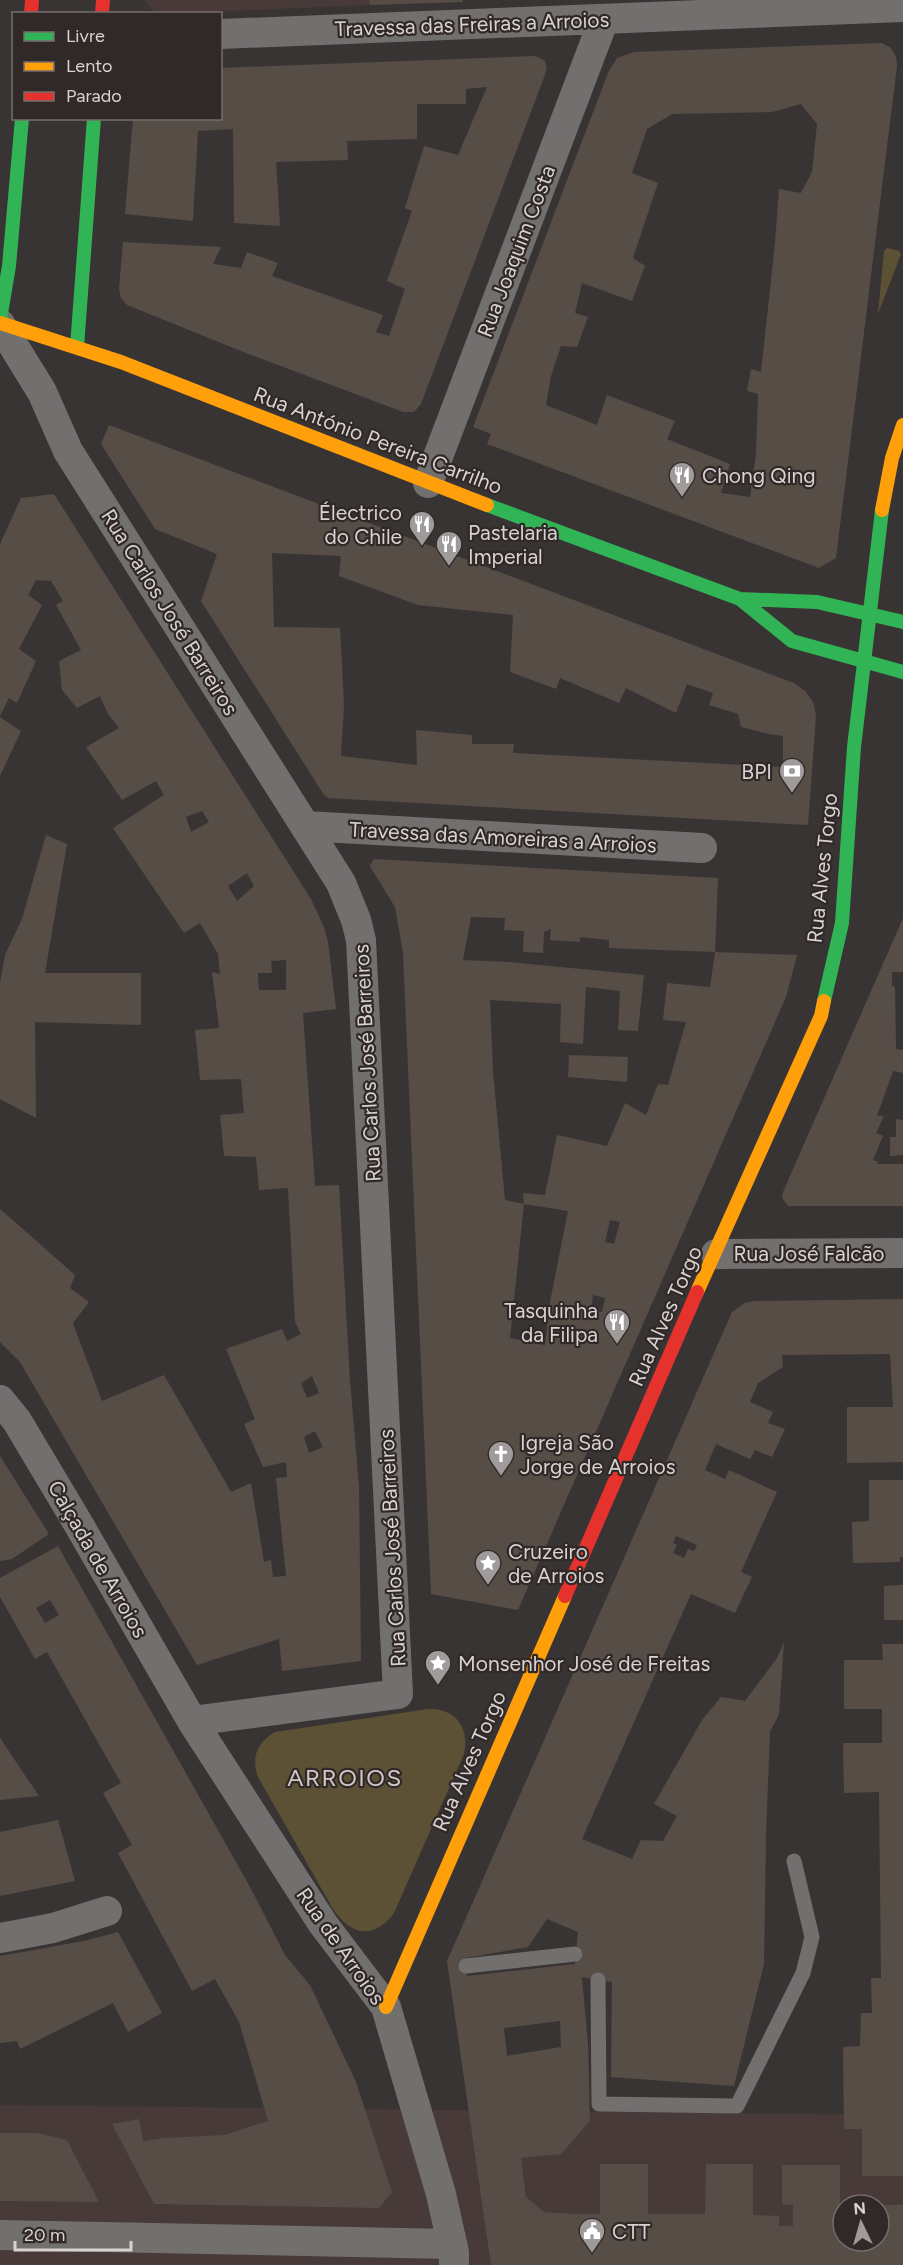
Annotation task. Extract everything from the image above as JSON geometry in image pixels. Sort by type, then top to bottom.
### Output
[{"type":"main road","points":[[0,322],[9,266],[22,120]]},
{"type":"main road","points":[[77,347],[94,120]]},
{"type":"main road","name":"Rua António Pereira Carrilho","points":[[0,322],[121,362],[428,483],[740,599],[817,602],[903,622]]},
{"type":"main road","name":"Rua Alves Torgo","points":[[386,2007],[700,1286],[821,1016],[842,923],[854,747],[884,491],[903,425]]},
{"type":"main road","name":"Rua António Pereira Carrilho","points":[[740,599],[792,641],[903,672]]},
{"type":"main road","points":[[870,613],[903,634]]},
{"type":"street","name":"Travessa das Freiras a Arroios","points":[[222,34],[903,7]]},
{"type":"street","name":"Rua Joaquim Costa","points":[[428,483],[604,19]]},
{"type":"street","name":"Rua Carlos José Barreiros","points":[[0,322],[42,392],[68,452],[345,892],[361,940],[398,1694],[192,1721]]},
{"type":"street","name":"Travessa das Amoreiras a Arroios","points":[[305,826],[702,848]]},
{"type":"street","name":"Rua José Falcão","points":[[716,1254],[903,1253]]},
{"type":"street","name":"Calçada de Arroios","points":[[0,1400],[17,1421],[74,1515],[192,1721]]},
{"type":"street","name":"Rua de Arroios","points":[[192,1721],[323,1924],[386,2007],[441,2194],[453,2254]]},
{"type":"street","points":[[0,1938],[53,1928],[107,1911]]},
{"type":"street","points":[[0,2235],[453,2254]]},
{"type":"lane","points":[[598,1980],[599,2104],[737,2106],[803,1973],[812,1937],[794,1861]]},
{"type":"lane","points":[[466,1966],[575,1954]]},
{"type":"shaded area","points":[[144,0],[369,0],[370,5],[209,12],[158,12],[152,10]]},
{"type":"shaded area","points":[[887,248],[899,251],[901,254],[878,314],[884,251]]},
{"type":"shaded area","points":[[428,1709],[446,1712],[458,1721],[465,1735],[464,1754],[394,1913],[379,1928],[371,1931],[355,1929],[347,1925],[333,1909],[258,1777],[255,1763],[257,1751],[275,1732]]},
{"type":"shaded area","points":[[0,2105],[903,2115],[903,2265],[0,2265]]},
{"type":"building","points":[[369,0],[463,0],[463,2],[370,5]]},
{"type":"building","points":[[882,43],[891,48],[896,57],[897,66],[836,558],[819,568],[487,444],[491,434],[473,427],[608,73],[617,58],[634,52]],"holes":[[[801,104],[817,124],[812,172],[801,193],[779,189],[761,372],[751,369],[747,391],[758,394],[756,455],[750,497],[721,493],[730,464],[667,439],[675,421],[607,395],[597,425],[546,405],[551,376],[561,346],[577,347],[588,317],[575,313],[582,283],[632,301],[645,266],[633,258],[658,183],[632,173],[647,129],[672,114],[772,112]]]},
{"type":"building","points":[[533,56],[545,61],[546,72],[421,404],[414,412],[403,412],[127,305],[121,298],[119,288],[123,242],[221,247],[213,264],[241,268],[247,252],[278,263],[272,276],[383,315],[376,332],[389,336],[405,289],[387,281],[412,211],[405,208],[424,146],[458,155],[487,87],[466,89],[466,104],[417,104],[417,139],[347,141],[348,160],[276,162],[280,226],[234,223],[233,129],[198,131],[193,221],[125,214],[133,120],[222,120],[222,68]]},
{"type":"building","points":[[109,425],[794,683],[805,691],[813,702],[816,715],[808,825],[328,798],[201,601],[217,554],[155,529],[101,444]],"holes":[[[272,553],[341,556],[339,576],[418,605],[513,615],[510,672],[556,689],[560,678],[619,703],[626,688],[676,713],[687,684],[713,693],[709,705],[738,714],[741,727],[783,736],[783,767],[513,753],[514,744],[472,744],[472,735],[416,730],[417,765],[341,756],[344,705],[340,628],[274,627]]]},
{"type":"building","points":[[54,494],[311,899],[324,927],[336,1009],[303,1013],[315,1186],[339,1185],[350,1380],[359,1487],[361,1661],[282,1671],[279,1639],[197,1665],[20,1362],[0,1342],[0,1209],[75,1275],[70,1288],[89,1302],[73,1323],[102,1401],[164,1375],[231,1492],[251,1483],[264,1562],[271,1560],[273,1577],[286,1576],[276,1478],[287,1477],[286,1462],[263,1467],[244,1424],[255,1419],[226,1349],[282,1329],[287,1341],[301,1334],[295,1322],[288,1188],[259,1190],[256,1157],[224,1156],[220,1115],[244,1113],[241,1079],[200,1080],[195,1030],[219,1028],[212,972],[220,974],[218,954],[200,923],[184,933],[113,828],[164,795],[156,781],[122,800],[86,747],[119,728],[108,714],[100,696],[77,708],[62,690],[59,661],[81,650],[56,605],[63,601],[51,581],[36,580],[28,595],[42,605],[19,649],[36,661],[17,703],[9,698],[0,716],[0,544],[21,498]],"holes":[[[202,811],[209,822],[191,832],[186,817]],[[247,873],[254,886],[237,901],[228,886]],[[286,960],[286,990],[259,990],[258,973],[272,973],[271,961]],[[312,1376],[319,1393],[307,1398],[301,1383]],[[315,1431],[323,1447],[309,1453],[304,1437]]]},
{"type":"building","points":[[0,717],[21,731],[0,776]]},
{"type":"building","points":[[46,835],[67,844],[45,973],[141,973],[141,1025],[35,1022],[36,1118],[0,1099],[0,983],[5,955],[22,919]]},
{"type":"building","points":[[374,859],[718,878],[715,952],[797,955],[786,997],[518,1610],[431,1594],[403,953],[395,907],[370,865]],"holes":[[[471,917],[505,918],[504,930],[524,931],[523,952],[543,953],[544,932],[551,929],[550,940],[580,942],[580,937],[609,940],[609,948],[715,952],[710,987],[667,983],[663,1020],[686,1022],[668,1085],[658,1084],[646,1115],[625,1103],[607,1146],[557,1135],[545,1195],[523,1193],[524,1204],[505,1200],[493,1072],[490,1000],[561,1004],[560,1042],[583,1044],[586,987],[620,991],[618,1030],[638,1031],[644,975],[463,960]],[[524,1204],[568,1211],[550,1302],[545,1345],[510,1338]],[[610,1220],[620,1222],[614,1244],[605,1242]],[[593,1295],[605,1298],[602,1312],[591,1310]]]},
{"type":"building","points":[[903,918],[903,972],[892,972],[892,986],[895,987],[896,1049],[903,1050],[903,1073],[893,1071],[877,1116],[884,1116],[876,1133],[883,1136],[873,1160],[878,1162],[877,1164],[903,1164],[903,1206],[788,1206],[782,1198],[783,1192]]},
{"type":"building","points":[[569,1055],[628,1057],[627,1082],[568,1077]]},
{"type":"building","points":[[896,1119],[903,1120],[903,1155],[890,1156],[890,1137],[896,1137]]},
{"type":"building","points":[[903,1299],[903,1462],[847,1463],[847,1407],[893,1407],[890,1354],[782,1355],[783,1367],[758,1383],[750,1402],[773,1412],[768,1423],[785,1429],[772,1457],[755,1450],[750,1459],[716,1444],[705,1470],[725,1479],[729,1470],[777,1492],[741,1572],[752,1577],[735,1613],[691,1594],[582,1839],[632,1859],[641,1840],[663,1841],[677,1816],[654,1804],[702,1720],[721,1697],[745,1701],[777,1658],[784,1642],[779,1714],[770,1732],[764,1964],[734,2086],[611,2077],[612,1982],[582,1977],[588,2045],[590,2121],[561,2154],[521,2158],[526,2197],[544,2212],[600,2214],[600,2164],[648,2164],[648,2214],[705,2214],[706,2164],[753,2164],[753,2215],[779,2216],[779,2226],[793,2226],[793,2205],[782,2204],[782,2165],[840,2165],[840,2193],[831,2193],[831,2253],[891,2253],[891,2205],[903,2205],[903,2265],[491,2265],[447,1961],[732,1312],[745,1303]],"holes":[[[676,1536],[697,1545],[694,1551],[688,1549],[684,1558],[673,1553],[677,1545],[673,1543]],[[547,1919],[578,1932],[575,1964],[467,1976],[465,1958],[528,1947]],[[560,2021],[561,2047],[507,2056],[504,2028]]]},
{"type":"building","points":[[0,1456],[49,1534],[12,1559],[0,1561]]},
{"type":"building","points":[[869,1480],[903,1480],[903,1557],[900,1557],[900,1562],[853,1563],[852,1522],[869,1521]]},
{"type":"building","points":[[58,1546],[250,1887],[285,1955],[310,1985],[356,2082],[392,2192],[379,2208],[154,2204],[112,2124],[139,2119],[143,2141],[224,2135],[268,2121],[239,2022],[215,1979],[192,1991],[118,1853],[132,1845],[103,1793],[121,1783],[47,1652],[35,1659],[0,1597],[0,1578]],"holes":[[[50,1600],[59,1615],[45,1623],[36,1608]]]},
{"type":"building","points":[[903,1585],[903,1620],[884,1620],[884,1586]]},
{"type":"building","points":[[882,1644],[903,1644],[903,2176],[862,2176],[862,2129],[844,2129],[843,2047],[860,2046],[861,2013],[872,2013],[871,1978],[881,1978],[879,1792],[844,1793],[843,1743],[882,1743],[882,1709],[844,1709],[844,1660],[883,1660]]},
{"type":"building","points":[[0,1737],[2,1741],[39,1796],[0,1800]]},
{"type":"building","points":[[58,1820],[75,1881],[0,1896],[0,1832]]},
{"type":"building","points":[[118,1932],[162,2013],[128,2032],[113,2003],[20,2049],[17,2041],[0,2043],[0,1956],[84,1941]]},
{"type":"building","points":[[0,2133],[37,2133],[67,2140],[99,2202],[0,2201]]},
{"type":"traffic: fast","points":[[0,319],[9,266],[22,120]]},
{"type":"traffic: fast","points":[[77,347],[94,120]]},
{"type":"traffic: fast","points":[[487,505],[740,599],[792,641],[903,672]]},
{"type":"traffic: fast","points":[[824,1001],[842,923],[854,747],[882,510]]},
{"type":"traffic: fast","points":[[740,599],[817,602],[903,622]]},
{"type":"traffic: slow","points":[[0,323],[121,362],[487,505]]},
{"type":"traffic: slow","points":[[882,510],[892,458],[903,425]]},
{"type":"traffic: slow","points":[[697,1292],[821,1016],[824,1001]]},
{"type":"traffic: slow","points":[[386,2007],[565,1596]]},
{"type":"traffic: jam","points":[[31,12],[32,0]]},
{"type":"traffic: jam","points":[[102,12],[103,0]]},
{"type":"traffic: jam","points":[[565,1596],[697,1292]]},
{"type":"place","name":"Chong Qing","points":[[682,498]]},
{"type":"place","name":"Électrico do Chile","points":[[422,547]]},
{"type":"place","name":"Pastelaria Imperial","points":[[449,567]]},
{"type":"place","name":"BPI","points":[[792,794]]},
{"type":"place","name":"Tasquinha da Filipa","points":[[617,1345]]},
{"type":"place","name":"Igreja São Jorge de Arroios","points":[[501,1477]]},
{"type":"place","name":"Cruzeiro de Arroios","points":[[488,1586]]},
{"type":"place","name":"Monsenhor José de Freitas","points":[[438,1686]]},
{"type":"place","name":"CTT","points":[[592,2254]]},
{"type":"district","name":"ARROIOS","points":[[345,1777]]}]
